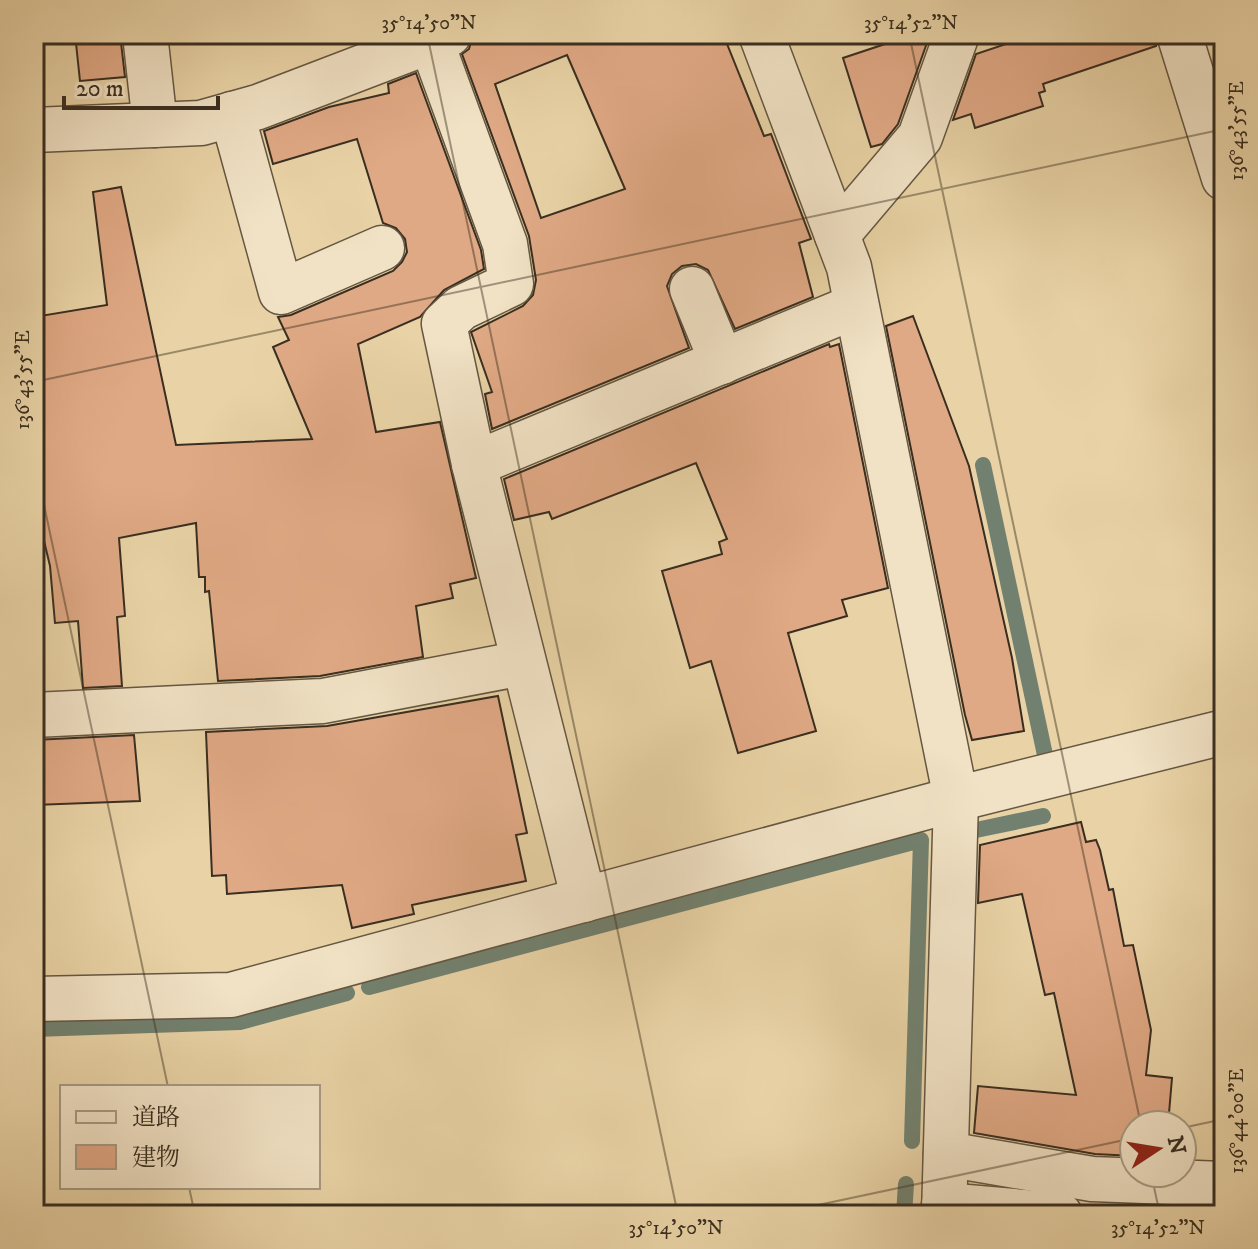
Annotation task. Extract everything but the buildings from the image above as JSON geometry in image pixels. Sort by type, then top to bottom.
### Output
[{"type":"street","points":[[145,34],[155,125]]},
{"type":"street","points":[[761,34],[849,267],[956,799],[944,1210],[1060,1215]]},
{"type":"street","points":[[837,235],[920,137],[957,34]]},
{"type":"street","points":[[1179,34],[1224,178]]},
{"type":"street","points":[[34,130],[201,123],[440,38],[505,244],[511,284],[461,308],[444,324],[474,464],[584,900]]},
{"type":"street","points":[[232,114],[281,292],[382,248]]},
{"type":"street","points":[[692,289],[722,362]]},
{"type":"street","points":[[474,464],[856,306]]},
{"type":"street","points":[[34,715],[323,701],[523,663]]},
{"type":"street","points":[[34,999],[231,995],[956,799],[1224,732]]},
{"type":"street","points":[[946,1154],[1092,1179],[1223,1184]]},
{"type":"waterway","points":[[983,465],[1045,755]]},
{"type":"waterway","points":[[976,830],[1043,816]]},
{"type":"waterway","points":[[369,987],[921,840],[912,1141]]},
{"type":"waterway","points":[[34,1029],[240,1022],[347,993]]},
{"type":"waterway","points":[[904,1215],[906,1184]]}]
